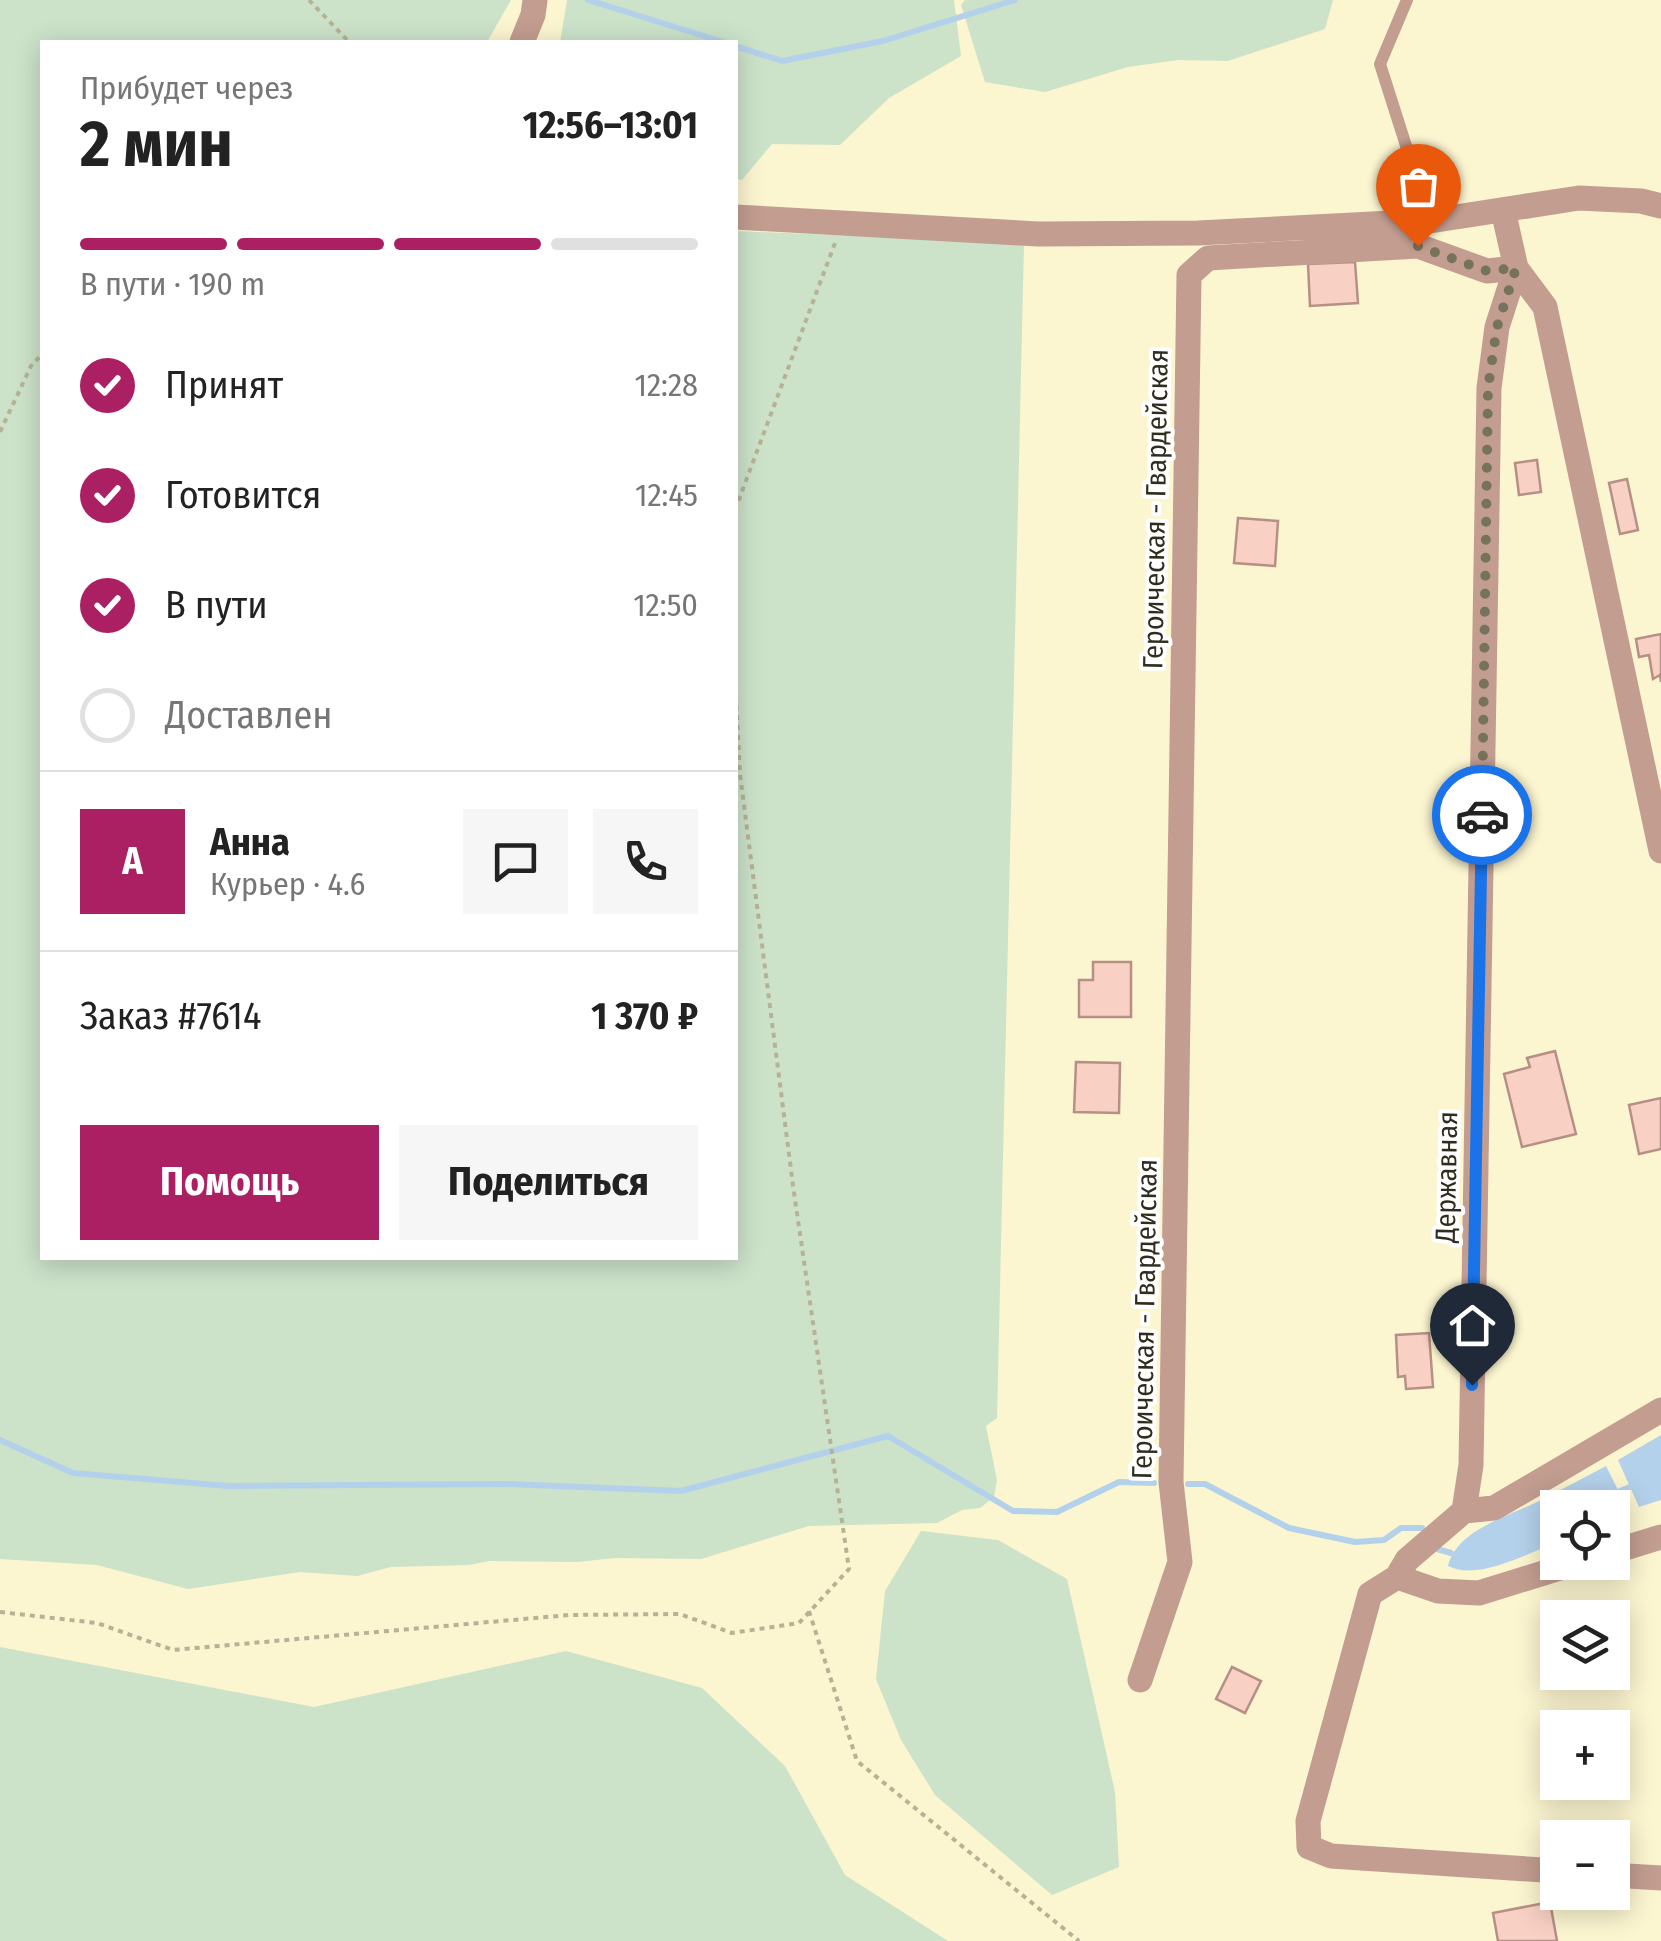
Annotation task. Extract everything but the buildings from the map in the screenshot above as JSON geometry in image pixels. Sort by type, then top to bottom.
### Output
[{"type":"street","points":[[523,40],[534,8]]},
{"type":"street","points":[[738,217],[1056,234],[1198,233],[1430,221],[1579,198],[1641,201],[1661,206]]},
{"type":"street","points":[[1503,210],[1516,268],[1544,307],[1661,851]]},
{"type":"street","name":"Героическая - Гвардейская","points":[[1140,1680],[1180,1562],[1170,1482],[1188,275],[1208,258],[1418,246],[1487,271],[1516,268]]},
{"type":"street","name":"Державная","points":[[1464,1511],[1471,1465],[1488,388],[1497,327],[1516,268]]},
{"type":"street","points":[[1540,1870],[1331,1856],[1310,1847],[1308,1821],[1370,1594],[1398,1577],[1407,1560],[1464,1511],[1494,1508],[1661,1410]]},
{"type":"street","points":[[1630,1546],[1661,1537]]},
{"type":"street","points":[[1398,1577],[1438,1591],[1479,1593],[1540,1574]]},
{"type":"street","points":[[1630,1876],[1661,1878]]},
{"type":"lane","points":[[1407,0],[1380,64],[1430,221]]},
{"type":"path","points":[[309,0],[346,40]]},
{"type":"path","points":[[738,502],[842,223]]},
{"type":"path","points":[[0,432],[32,364],[40,357]]},
{"type":"path","points":[[0,1612],[97,1622],[173,1650],[569,1615],[680,1614],[732,1634],[799,1622],[849,1569],[794,1194],[738,735]]},
{"type":"path","points":[[809,1611],[858,1761],[1078,1941]]},
{"type":"green space","points":[[0,0],[511,0],[488,40],[40,40],[40,1260],[738,1260],[738,231],[1024,243],[997,1418],[986,1426],[997,1480],[994,1497],[980,1508],[962,1510],[937,1523],[809,1526],[701,1559],[489,1561],[391,1567],[357,1576],[300,1572],[188,1589],[97,1565],[0,1559]]},
{"type":"green space","points":[[567,0],[954,0],[961,56],[889,98],[840,145],[772,144],[742,180],[738,179],[738,40],[560,40]]},
{"type":"green space","points":[[965,0],[1333,0],[1325,29],[1228,61],[1178,60],[1128,67],[1045,92],[985,82],[961,5]]},
{"type":"green space","points":[[921,1531],[998,1540],[1067,1579],[1115,1792],[1119,1867],[1052,1895],[935,1795],[901,1740],[876,1679],[885,1591]]},
{"type":"green space","points":[[0,1647],[314,1707],[566,1651],[702,1688],[785,1766],[845,1875],[948,1941],[0,1941]]},
{"type":"water","points":[[1661,1435],[1661,1500],[1639,1507],[1618,1460]]},
{"type":"water","points":[[1606,1466],[1618,1490],[1560,1490]]},
{"type":"water","points":[[1540,1500],[1540,1549],[1486,1569],[1460,1570],[1448,1566],[1462,1542],[1500,1518]]},
{"type":"waterway","points":[[588,0],[717,40]]},
{"type":"waterway","points":[[738,47],[782,61],[883,41],[1015,0]]},
{"type":"waterway","points":[[0,1440],[73,1473],[229,1486],[505,1484],[681,1491],[888,1436],[1013,1511],[1057,1512],[1119,1482],[1154,1483]]},
{"type":"waterway","points":[[1188,1484],[1205,1484],[1289,1528],[1355,1542],[1384,1540],[1401,1528],[1422,1528]]},
{"type":"waterway","points":[[1623,1490],[1637,1484]]},
{"type":"waterway","points":[[1437,1549],[1451,1553]]},
{"type":"way so far","points":[[1418,246],[1487,271],[1516,268],[1497,327],[1488,388],[1482,815]]},
{"type":"route","points":[[1472,1385],[1482,815]]}]
